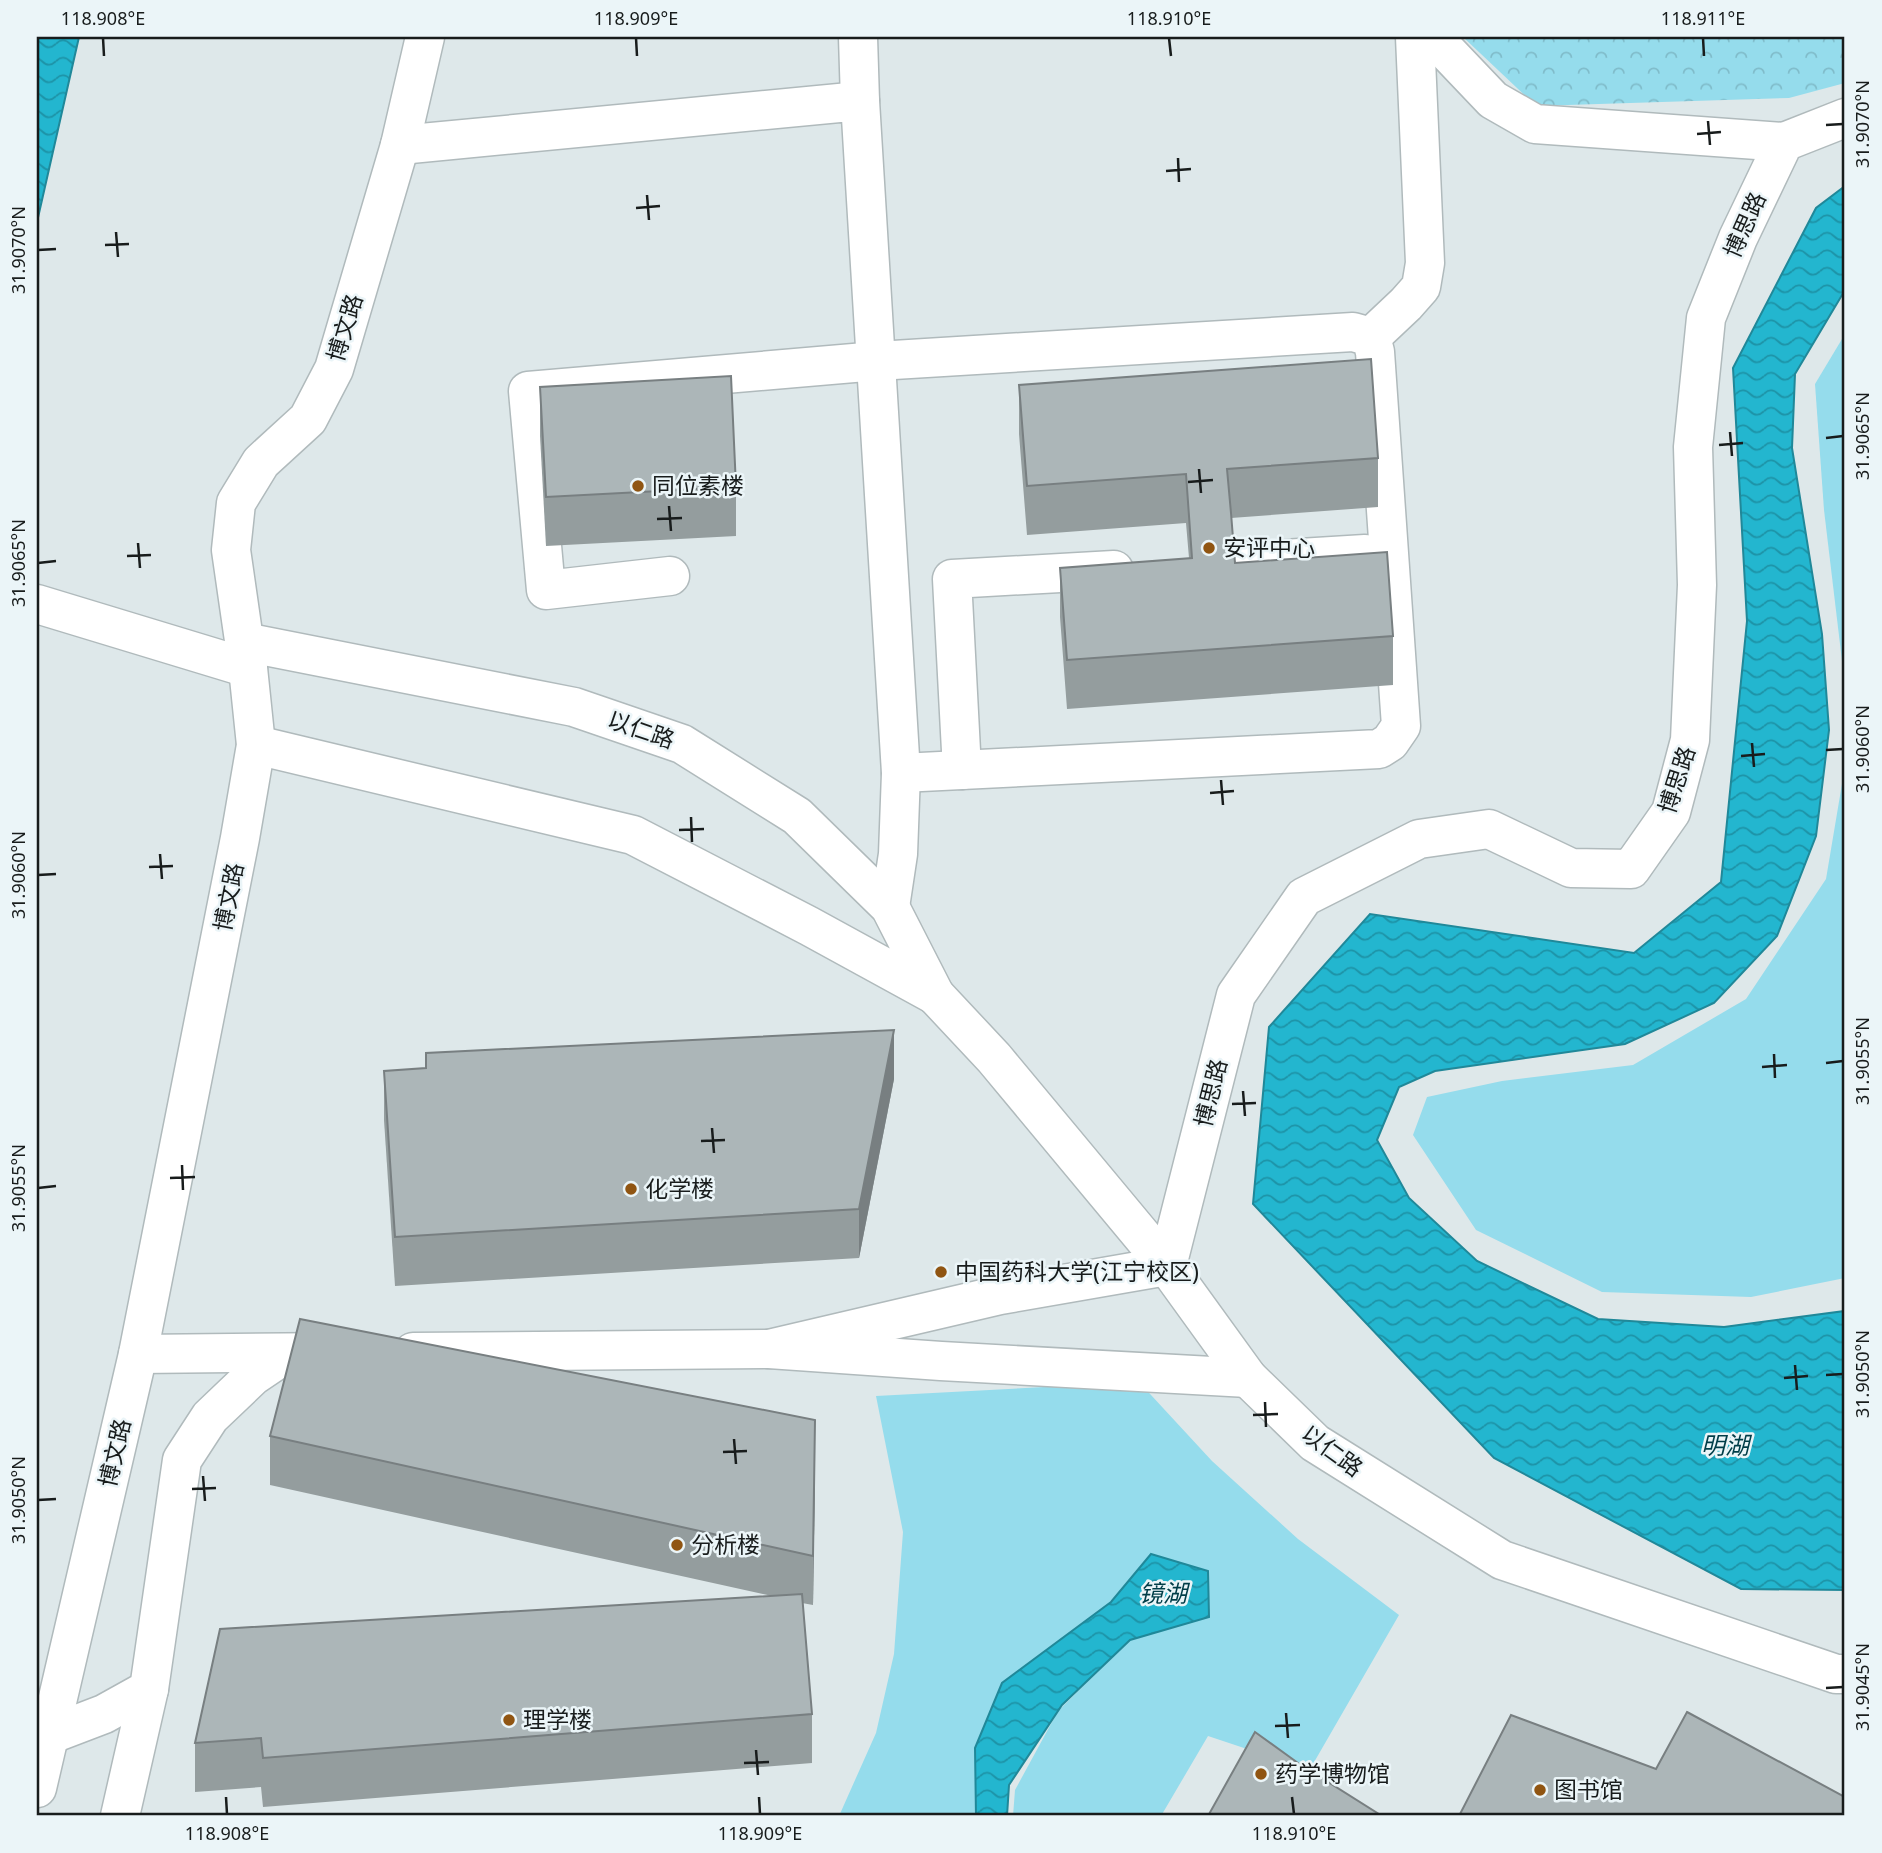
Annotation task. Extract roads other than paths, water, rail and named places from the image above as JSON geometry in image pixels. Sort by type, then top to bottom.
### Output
[{"type":"street","name":"博文路","points":[[37,1788],[138,1354],[238,852],[256,745],[231,550],[236,503],[261,462],[308,419],[334,369],[400,145],[425,37]]},
{"type":"street","points":[[858,37],[901,774],[898,854],[890,907]]},
{"type":"street","points":[[1371,337],[1421,287],[1423,275],[1415,37]]},
{"type":"street","points":[[1433,37],[1493,100],[1535,124],[1784,142],[1845,118]]},
{"type":"street","points":[[400,145],[860,101]]},
{"type":"street","name":"博思路","points":[[1167,1266],[1236,995],[1304,897],[1419,839],[1489,829],[1571,868],[1631,869],[1671,811],[1690,740],[1697,585],[1693,447],[1706,318],[1738,238],[1784,142]]},
{"type":"street","points":[[670,576],[546,590],[528,391],[877,361],[1353,332],[1371,337]]},
{"type":"street","points":[[901,774],[1379,750],[1390,743],[1401,726],[1375,352],[1371,337]]},
{"type":"street","points":[[1231,562],[1388,552]]},
{"type":"street","points":[[962,771],[952,579],[1147,568]]},
{"type":"street","name":"以仁路","points":[[44,606],[246,655],[573,707],[682,744],[797,816],[890,907],[935,995],[994,1058],[1167,1266],[1248,1378],[1315,1443],[1502,1560],[1836,1674],[1845,1674]]},
{"type":"street","name":"以仁路","points":[[256,745],[633,835],[935,995]]},
{"type":"street","points":[[769,1349],[1000,1295],[1167,1266]]},
{"type":"street","points":[[138,1354],[769,1349],[941,1362],[1248,1378]]},
{"type":"street","points":[[120,1816],[149,1689],[182,1460],[210,1417],[253,1376],[287,1353]]},
{"type":"street","points":[[49,1735],[104,1714],[149,1689]]},
{"type":"water","points":[[37,37],[79,37],[37,222]]},
{"type":"water","name":"明湖","points":[[1845,186],[1845,290],[1795,374],[1792,448],[1822,634],[1829,730],[1816,836],[1777,936],[1714,1003],[1625,1044],[1435,1071],[1399,1087],[1377,1140],[1409,1198],[1477,1261],[1598,1319],[1724,1327],[1845,1311],[1845,1590],[1741,1589],[1494,1458],[1253,1204],[1269,1027],[1370,914],[1634,953],[1721,882],[1747,621],[1733,368],[1816,208]]},
{"type":"water","name":"镜湖","points":[[1151,1554],[1208,1571],[1209,1617],[1130,1640],[1062,1705],[1009,1785],[1007,1816],[976,1816],[975,1748],[1002,1683],[1111,1602]]},
{"type":"place","name":"同位素楼","points":[[638,486]]},
{"type":"place","name":"安评中心","points":[[1209,548]]},
{"type":"place","name":"化学楼","points":[[631,1189]]},
{"type":"place","name":"中国药科大学(江宁校区)","points":[[941,1272]]},
{"type":"place","name":"分析楼","points":[[677,1545]]},
{"type":"place","name":"理学楼","points":[[509,1720]]},
{"type":"place","name":"药学博物馆","points":[[1261,1774]]},
{"type":"place","name":"图书馆","points":[[1540,1790]]}]
